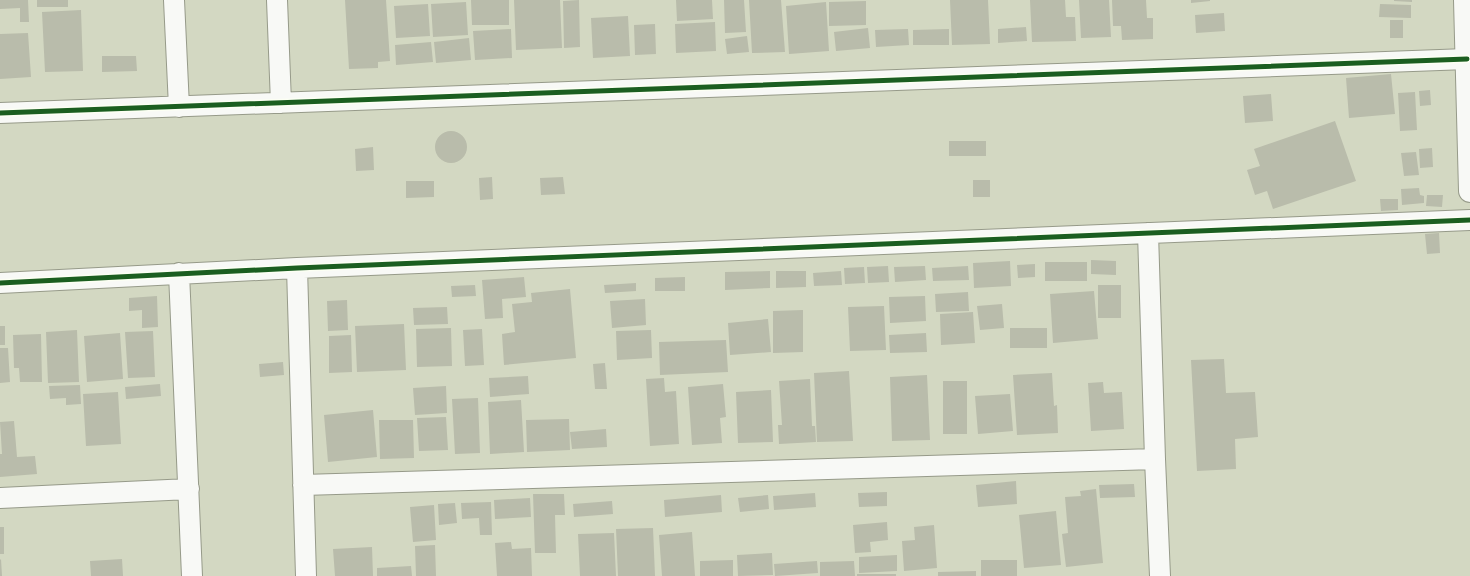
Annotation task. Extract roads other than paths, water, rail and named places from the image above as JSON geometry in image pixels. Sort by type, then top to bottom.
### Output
[{"type":"street","points":[[174,0],[180,107]]},
{"type":"street","points":[[277,0],[281,103]]},
{"type":"street","points":[[1465,0],[1470,191]]},
{"type":"street","points":[[0,113],[1467,59]]},
{"type":"street","points":[[0,282],[297,268],[1470,220]]},
{"type":"street","points":[[1148,233],[1160,576]]},
{"type":"street","points":[[297,268],[306,576]]},
{"type":"street","points":[[179,274],[192,576]]},
{"type":"street","points":[[303,485],[1155,459]]},
{"type":"street","points":[[0,498],[189,489]]}]
